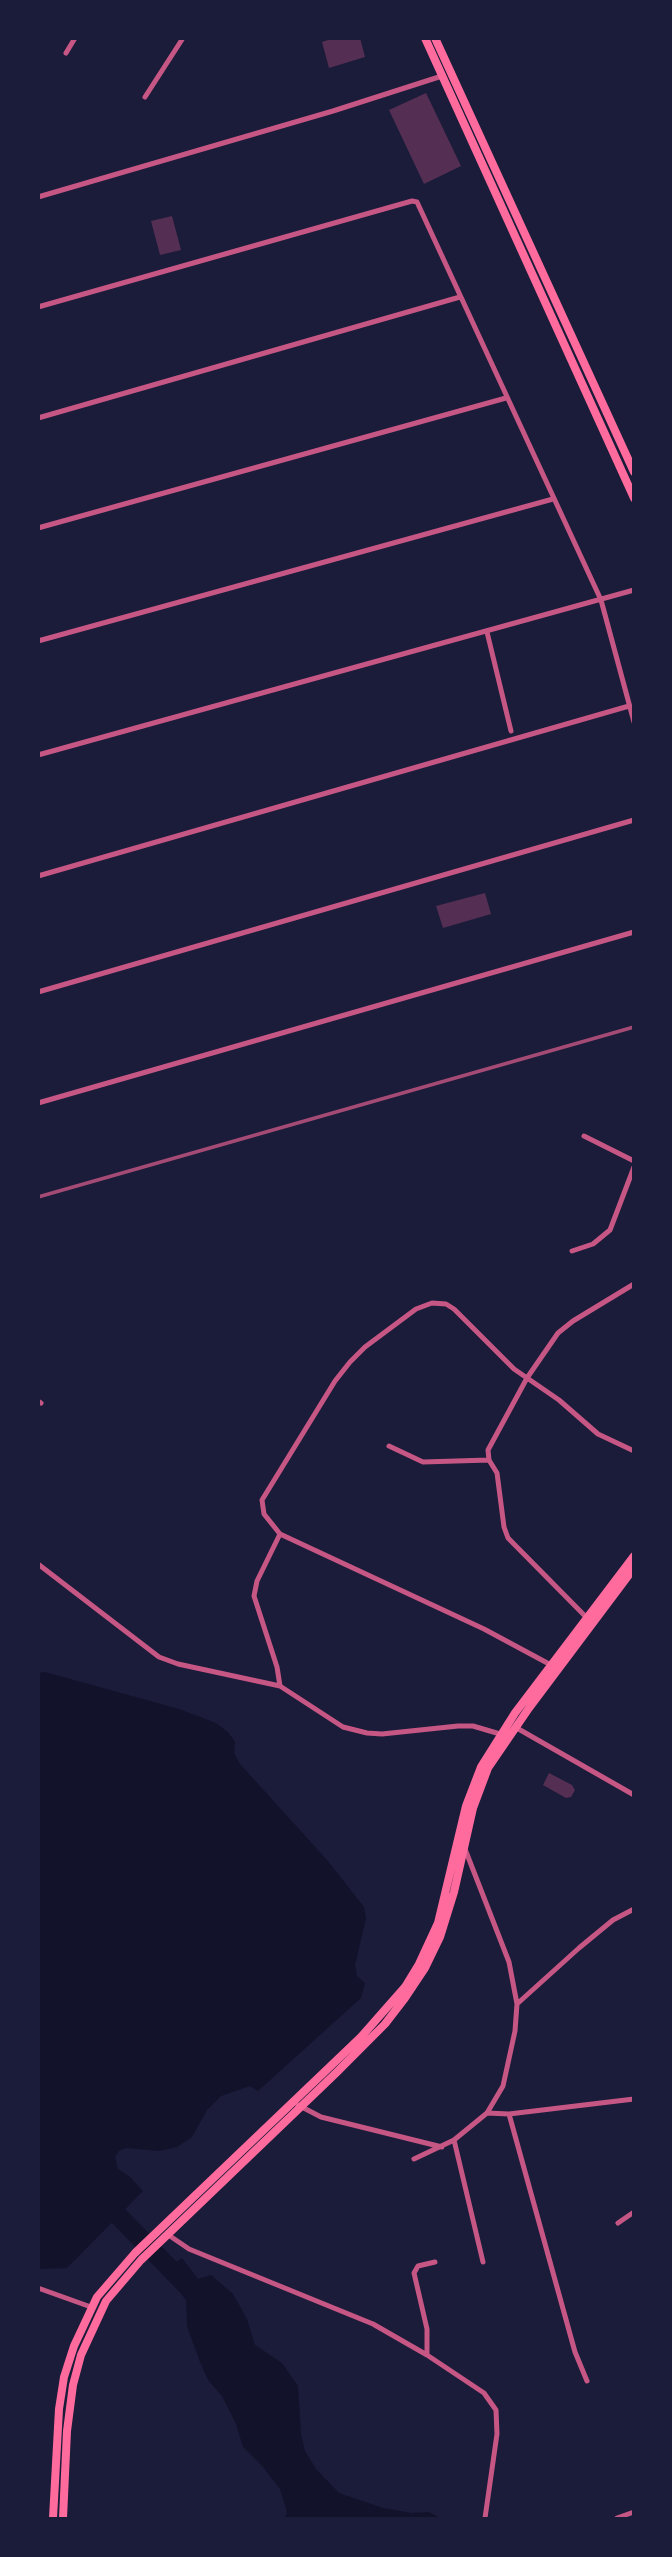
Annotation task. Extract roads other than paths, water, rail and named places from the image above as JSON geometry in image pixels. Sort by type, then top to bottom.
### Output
[{"type":"main road","points":[[425,38],[634,498]]},
{"type":"main road","points":[[435,38],[634,472]]},
{"type":"main road","points":[[297,2104],[385,2012],[419,1965],[442,1911],[470,1791],[481,1767],[500,1734],[634,1556]]},
{"type":"main road","points":[[53,2518],[62,2389],[71,2354],[92,2308],[112,2284],[164,2233],[384,2024],[417,1981],[445,1925],[481,1783],[515,1727],[634,1567]]},
{"type":"main road","points":[[63,2518],[73,2385],[81,2355],[112,2284]]},
{"type":"street","points":[[66,52],[75,38]]},
{"type":"street","points":[[145,97],[183,38]]},
{"type":"street","points":[[38,197],[343,108],[442,76]]},
{"type":"street","points":[[38,307],[416,202],[601,600],[634,722]]},
{"type":"street","points":[[38,418],[460,297]]},
{"type":"street","points":[[38,528],[506,398]]},
{"type":"street","points":[[38,641],[553,499]]},
{"type":"street","points":[[38,755],[634,590]]},
{"type":"street","points":[[486,632],[511,731]]},
{"type":"street","points":[[38,876],[629,706]]},
{"type":"street","points":[[38,992],[634,820]]},
{"type":"street","points":[[38,1103],[634,932]]},
{"type":"street","points":[[584,1136],[634,1161]]},
{"type":"street","points":[[572,1251],[593,1244],[610,1230],[634,1167]]},
{"type":"street","points":[[587,1618],[508,1538],[497,1474],[489,1460],[488,1450],[527,1378],[565,1326],[634,1284]]},
{"type":"street","points":[[551,1665],[484,1629],[280,1534],[264,1514],[262,1500],[335,1381],[350,1362],[416,1309],[432,1303],[446,1304],[494,1351],[598,1434],[634,1451]]},
{"type":"street","points":[[389,1446],[423,1462],[489,1460]]},
{"type":"street","points":[[280,1534],[257,1581],[254,1596],[277,1667],[280,1686]]},
{"type":"street","points":[[38,1563],[159,1657],[178,1664],[280,1686],[332,1721],[367,1733],[383,1734],[458,1726],[485,1728],[500,1734]]},
{"type":"street","points":[[515,1727],[634,1795]]},
{"type":"street","points":[[414,2159],[454,2140],[487,2113],[499,2096],[507,2073],[517,2004],[509,1962],[464,1846]]},
{"type":"street","points":[[517,2004],[613,1920],[634,1909]]},
{"type":"street","points":[[487,2113],[509,2114],[634,2099]]},
{"type":"street","points":[[297,2104],[321,2117],[442,2147]]},
{"type":"street","points":[[509,2114],[575,2352],[587,2381]]},
{"type":"street","points":[[454,2140],[483,2262]]},
{"type":"street","points":[[618,2223],[634,2212]]},
{"type":"street","points":[[164,2233],[189,2249],[373,2324],[427,2355],[484,2393],[496,2410],[497,2434],[485,2518]]},
{"type":"street","points":[[427,2355],[427,2329],[414,2273],[418,2266],[435,2262]]},
{"type":"street","points":[[38,2288],[92,2308]]},
{"type":"street","points":[[617,2518],[634,2512]]},
{"type":"waterway","points":[[102,2199],[186,2285]]},
{"type":"railway","points":[[38,1197],[634,1027]]}]
